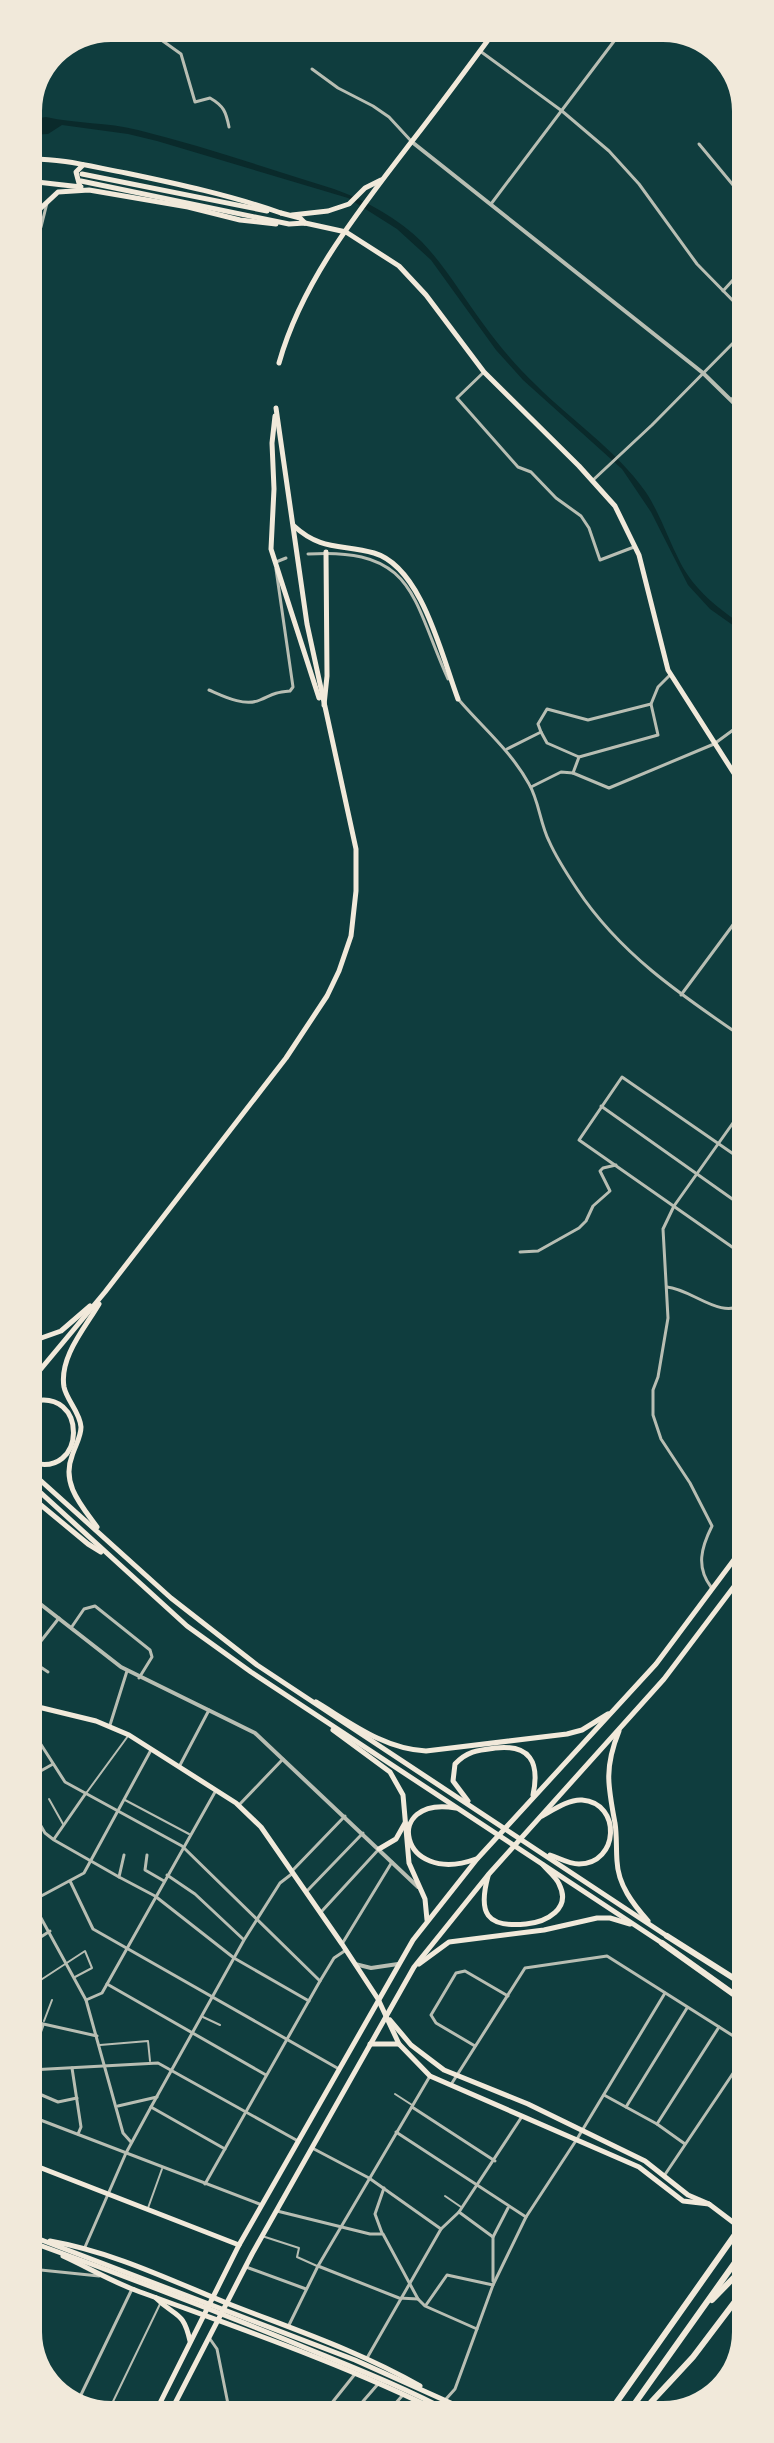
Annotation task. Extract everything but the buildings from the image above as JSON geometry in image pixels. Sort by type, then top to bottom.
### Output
[{"type":"highway","points":[[667,1936],[732,1975]]},
{"type":"highway","points":[[662,1943],[732,1991]]},
{"type":"highway","points":[[617,2401],[732,2239]]},
{"type":"highway","points":[[637,2401],[732,2266]]},
{"type":"highway","points":[[701,2310],[732,2279]]},
{"type":"highway","points":[[652,2401],[693,2357],[732,2305]]},
{"type":"main road","points":[[279,363],[296,312],[353,221],[487,42]]},
{"type":"main road","points":[[42,160],[84,165],[241,199],[281,213]]},
{"type":"main road","points":[[84,165],[76,172],[81,181],[113,194]]},
{"type":"main road","points":[[42,182],[81,181],[292,215],[316,213],[349,204],[365,188],[383,179]]},
{"type":"main road","points":[[81,181],[289,224]]},
{"type":"main road","points":[[42,206],[58,192],[89,190],[188,207],[240,220],[305,223],[346,232],[399,266],[426,295],[484,372],[615,506],[635,547],[670,675],[732,771]]},
{"type":"main road","points":[[292,215],[305,223]]},
{"type":"main road","points":[[42,1368],[105,1292],[286,1058],[310,1024],[339,971],[351,936],[355,914],[356,849],[307,624],[276,408],[272,443],[274,489],[271,549],[301,648],[324,710]]},
{"type":"main road","points":[[293,526],[319,544],[378,554],[396,564],[410,579],[419,596],[458,699]]},
{"type":"main road","points":[[324,710],[327,676],[326,552]]},
{"type":"main road","points":[[42,1338],[61,1331],[105,1292]]},
{"type":"main road","points":[[105,1292],[70,1352],[64,1373],[64,1387],[81,1427],[71,1458],[71,1488],[105,1537]]},
{"type":"main road","points":[[42,1399],[63,1408],[75,1429],[74,1442],[61,1459],[42,1465]]},
{"type":"main road","points":[[42,1482],[171,1598],[257,1665],[667,1936]]},
{"type":"main road","points":[[42,1494],[187,1626],[390,1772],[403,1795],[409,1863],[422,1889],[427,1921]]},
{"type":"main road","points":[[42,1506],[88,1544],[109,1556]]},
{"type":"main road","points":[[161,2401],[239,2245],[398,1964],[427,1921],[477,1859],[618,1706],[732,1563]]},
{"type":"main road","points":[[176,2401],[262,2236],[314,2149],[414,1967],[537,1818],[664,1679],[732,1589]]},
{"type":"main road","points":[[257,1665],[377,1739],[412,1750],[426,1751],[567,1734],[594,1724],[618,1706]]},
{"type":"main road","points":[[297,1703],[662,1943]]},
{"type":"main road","points":[[42,1708],[129,1735],[238,1805],[261,1827],[344,1947],[378,1999],[399,2044],[430,2076],[639,2167],[683,2201],[709,2204]]},
{"type":"main road","points":[[621,1727],[612,1747],[607,1774],[618,1874],[627,1895],[654,1928]]},
{"type":"main road","points":[[474,1808],[457,1790],[452,1773],[455,1764],[472,1750],[508,1746],[526,1753],[537,1778],[532,1798]]},
{"type":"main road","points":[[537,1818],[575,1800],[584,1800],[602,1809],[612,1829],[606,1851],[590,1863],[575,1864],[540,1851]]},
{"type":"main road","points":[[467,1813],[454,1807],[426,1807],[417,1812],[411,1821],[410,1841],[428,1863],[450,1867],[477,1859]]},
{"type":"main road","points":[[379,1849],[396,1839],[406,1822]]},
{"type":"main road","points":[[488,1875],[482,1896],[492,1919],[508,1926],[543,1922],[552,1917],[562,1893],[559,1883],[537,1858]]},
{"type":"main road","points":[[414,1967],[449,1942],[467,1938],[544,1930],[597,1918],[610,1918],[636,1926]]},
{"type":"main road","points":[[386,2016],[411,2045],[444,2070],[528,2104],[645,2161],[688,2195],[709,2204],[732,2221]]},
{"type":"main road","points":[[370,2044],[399,2044]]},
{"type":"main road","points":[[42,2168],[239,2245]]},
{"type":"main road","points":[[42,2241],[85,2247],[212,2296],[367,2358],[445,2400]]},
{"type":"main road","points":[[42,2243],[355,2360],[445,2400]]},
{"type":"main road","points":[[42,2244],[132,2289],[217,2319],[415,2401]]},
{"type":"main road","points":[[100,2264],[352,2367],[426,2401]]},
{"type":"main road","points":[[155,2296],[181,2316],[190,2342]]},
{"type":"street","points":[[164,42],[181,54],[195,102],[210,98],[218,102],[225,108],[229,127]]},
{"type":"street","points":[[491,204],[614,42]]},
{"type":"street","points":[[480,51],[562,111],[609,151],[639,184],[697,264],[732,300]]},
{"type":"street","points":[[312,69],[338,88],[381,111],[412,142],[703,373],[731,400]]},
{"type":"street","points":[[699,144],[732,184]]},
{"type":"street","points":[[42,223],[47,201]]},
{"type":"street","points":[[723,291],[732,281]]},
{"type":"street","points":[[592,481],[732,344]]},
{"type":"street","points":[[484,372],[457,398],[518,467],[531,472],[556,498],[581,516],[589,528],[600,560],[635,547]]},
{"type":"street","points":[[308,554],[326,552],[377,562],[394,571],[405,582],[458,699],[482,727],[507,749],[531,787],[548,841],[577,890],[619,943],[681,995],[732,1030]]},
{"type":"street","points":[[209,690],[230,699],[252,701],[268,694],[290,691],[293,687],[276,560],[286,558]]},
{"type":"street","points":[[651,704],[588,720],[547,709],[538,724],[547,743],[579,757],[658,735],[651,704],[658,687],[670,675]]},
{"type":"street","points":[[531,787],[561,772],[573,773],[609,788],[714,744],[732,731]]},
{"type":"street","points":[[507,749],[541,732]]},
{"type":"street","points":[[573,773],[579,757]]},
{"type":"street","points":[[681,995],[732,926]]},
{"type":"street","points":[[732,1153],[622,1077],[579,1140],[732,1247]]},
{"type":"street","points":[[601,1106],[732,1199]]},
{"type":"street","points":[[713,1590],[700,1565],[712,1526],[695,1492],[661,1439],[653,1415],[653,1390],[668,1318],[663,1229],[674,1206],[732,1124]]},
{"type":"street","points":[[520,1252],[538,1251],[586,1221],[593,1206],[610,1191],[600,1171],[616,1165]]},
{"type":"street","points":[[667,1287],[732,1309]]},
{"type":"street","points":[[42,1605],[127,1671],[255,1733],[422,1889]]},
{"type":"street","points":[[71,1628],[84,1609],[95,1606],[150,1650],[152,1657],[139,1678]]},
{"type":"street","points":[[42,1641],[59,1618]]},
{"type":"street","points":[[42,1667],[48,1672]]},
{"type":"street","points":[[109,1727],[127,1671]]},
{"type":"street","points":[[179,1767],[209,1710]]},
{"type":"street","points":[[42,1747],[65,1782],[182,1846],[320,1981]]},
{"type":"street","points":[[42,1895],[84,1873],[151,1750]]},
{"type":"street","points":[[238,1805],[283,1759]]},
{"type":"street","points":[[42,1770],[53,1764]]},
{"type":"street","points":[[86,2000],[102,1993],[216,1790]]},
{"type":"street","points":[[54,1840],[86,1793]]},
{"type":"street","points":[[85,2247],[131,2142],[244,1940],[280,1883],[345,1816]]},
{"type":"street","points":[[42,1828],[54,1840],[155,1896],[234,1958],[309,2001]]},
{"type":"street","points":[[306,1892],[363,1833]]},
{"type":"street","points":[[320,1913],[379,1849]]},
{"type":"street","points":[[119,1877],[124,1855]]},
{"type":"street","points":[[147,1855],[145,1870],[164,1881]]},
{"type":"street","points":[[205,2184],[320,1981],[344,1947],[392,1862]]},
{"type":"street","points":[[167,1875],[195,1894],[244,1940]]},
{"type":"street","points":[[70,1881],[93,1929],[339,2069]]},
{"type":"street","points":[[42,1918],[86,2000],[123,2133],[131,2142]]},
{"type":"street","points":[[42,1936],[50,1931]]},
{"type":"street","points":[[451,2085],[525,1968],[607,1956],[732,2035]]},
{"type":"street","points":[[355,1964],[371,1968],[398,1964]]},
{"type":"street","points":[[475,2046],[436,2023],[431,2015],[456,1973],[465,1971],[508,1996]]},
{"type":"street","points":[[107,1984],[266,2075]]},
{"type":"street","points":[[445,2400],[455,2389],[493,2285],[526,2217],[665,1993]]},
{"type":"street","points":[[626,2107],[687,2007]]},
{"type":"street","points":[[43,2025],[97,2036]]},
{"type":"street","points":[[657,2124],[719,2027]]},
{"type":"street","points":[[42,2069],[150,2062],[172,2070],[298,2142]]},
{"type":"street","points":[[72,2068],[81,2127],[78,2134]]},
{"type":"street","points":[[664,2176],[732,2075]]},
{"type":"street","points":[[288,2327],[340,2227],[430,2076]]},
{"type":"street","points":[[42,2095],[58,2102],[77,2098]]},
{"type":"street","points":[[604,2095],[657,2124],[685,2144]]},
{"type":"street","points":[[117,2107],[157,2097]]},
{"type":"street","points":[[412,2106],[495,2161]]},
{"type":"street","points":[[151,2107],[225,2149]]},
{"type":"street","points":[[367,2358],[441,2229],[460,2210],[523,2115]]},
{"type":"street","points":[[42,2120],[262,2205]]},
{"type":"street","points":[[396,2132],[526,2217]]},
{"type":"street","points":[[314,2149],[369,2178],[441,2229]]},
{"type":"street","points":[[384,2188],[375,2214],[418,2299],[425,2306],[478,2329]]},
{"type":"street","points":[[493,2285],[493,2237],[508,2206]]},
{"type":"street","points":[[460,2210],[493,2237]]},
{"type":"street","points":[[277,2211],[370,2234],[383,2234]]},
{"type":"street","points":[[318,2266],[399,2298],[418,2299]]},
{"type":"street","points":[[246,2267],[306,2289]]},
{"type":"street","points":[[42,2270],[111,2278]]},
{"type":"street","points":[[425,2306],[447,2275],[493,2285]]},
{"type":"street","points":[[82,2394],[132,2289]]},
{"type":"street","points":[[208,2336],[217,2349],[227,2401]]},
{"type":"street","points":[[333,2401],[355,2374]]},
{"type":"street","points":[[363,2401],[378,2384]]},
{"type":"street","points":[[398,2401],[403,2395]]},
{"type":"lane","points":[[86,1793],[129,1735]]},
{"type":"lane","points":[[49,1799],[64,1825]]},
{"type":"lane","points":[[125,1800],[190,1835]]},
{"type":"lane","points":[[42,1980],[85,1951],[92,1968],[74,1977]]},
{"type":"lane","points":[[43,2025],[52,2000]]},
{"type":"lane","points":[[203,2016],[220,2025]]},
{"type":"lane","points":[[100,2045],[148,2041],[150,2062]]},
{"type":"lane","points":[[395,2094],[412,2106]]},
{"type":"lane","points":[[147,2209],[163,2168]]},
{"type":"lane","points":[[445,2196],[460,2210]]},
{"type":"lane","points":[[262,2236],[299,2248],[297,2257],[318,2266]]},
{"type":"lane","points":[[114,2401],[161,2302]]},
{"type":"water","points":[[42,118],[126,127],[211,150],[346,193],[403,226],[439,262],[515,364],[607,448],[633,476],[655,508],[686,572],[708,598],[732,618],[732,625],[710,609],[688,585],[651,512],[622,469],[523,380],[496,350],[431,260],[397,229],[348,198],[157,141],[62,125],[42,134]]}]
